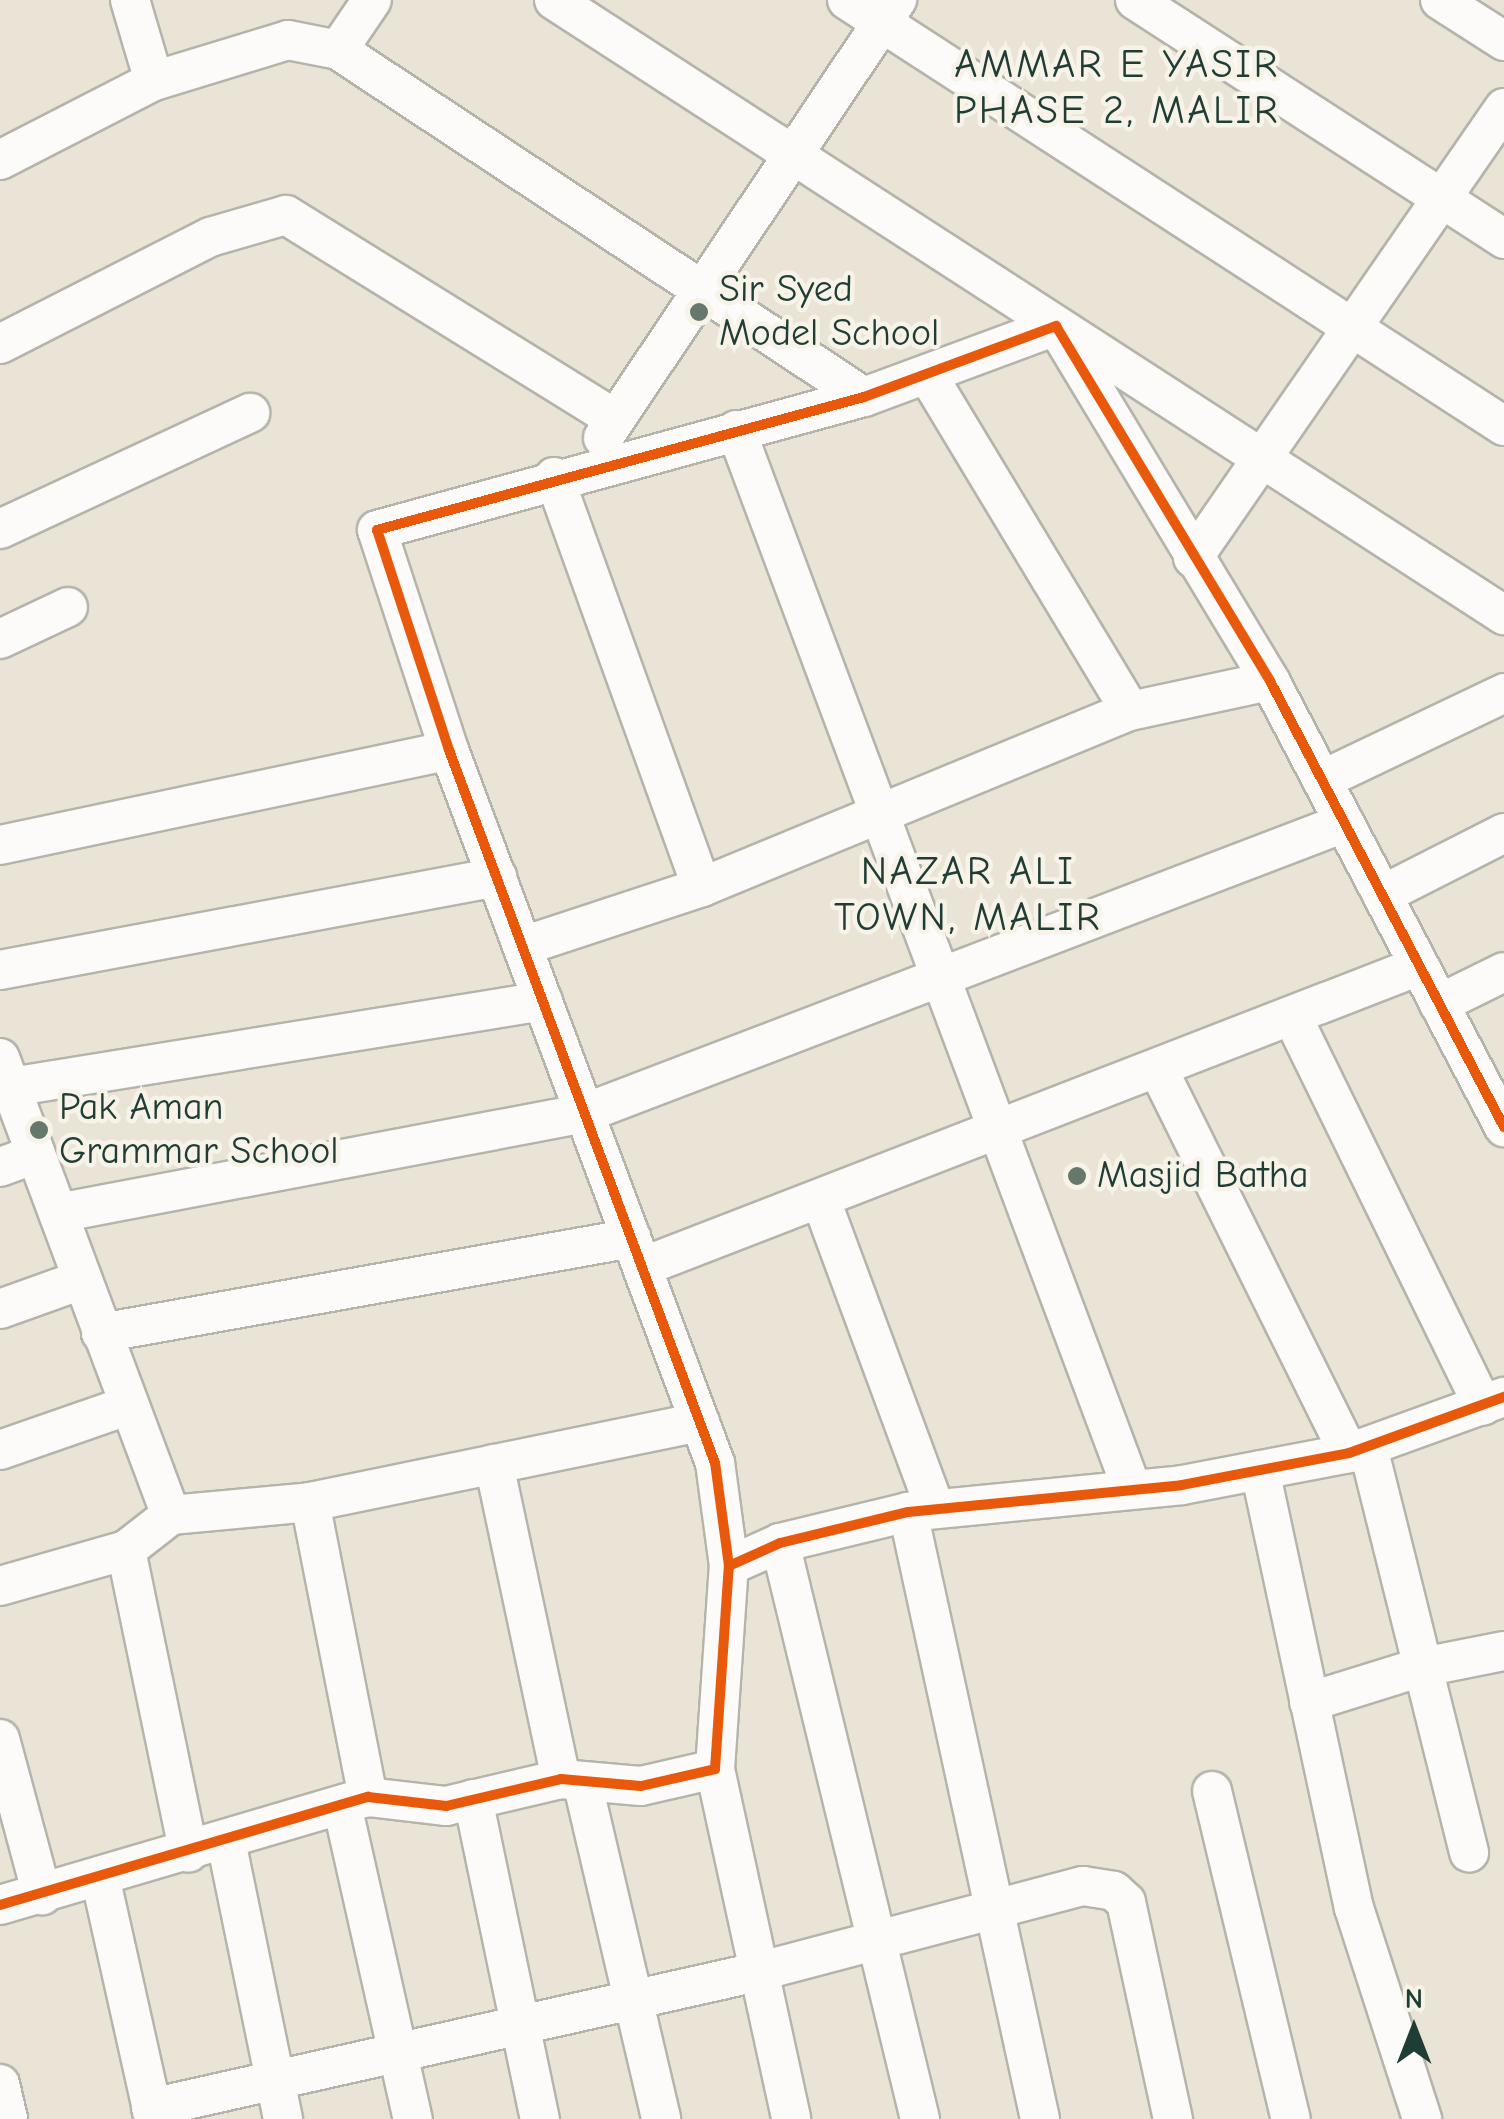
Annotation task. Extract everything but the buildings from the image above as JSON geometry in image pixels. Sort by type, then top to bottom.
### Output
[{"type":"street","points":[[130,0],[154,81]]},
{"type":"street","points":[[338,50],[372,0]]},
{"type":"street","points":[[554,0],[1504,616]]},
{"type":"street","points":[[847,0],[889,11],[1504,426]]},
{"type":"street","points":[[1136,0],[1504,239]]},
{"type":"street","points":[[1440,0],[1504,41]]},
{"type":"street","points":[[568,473],[614,419],[696,289],[889,11]]},
{"type":"street","points":[[0,160],[154,81],[288,40],[338,50],[864,397]]},
{"type":"street","points":[[1193,558],[1445,201],[1504,108]]},
{"type":"street","points":[[0,344],[210,237],[286,214],[614,419]]},
{"type":"street","points":[[791,2119],[715,1769],[729,1566],[715,1462],[449,750],[377,530],[568,473],[864,397],[1056,326]]},
{"type":"street","points":[[1056,326],[1270,682],[1502,1117]]},
{"type":"street","points":[[927,374],[1130,711]]},
{"type":"street","points":[[0,529],[250,413]]},
{"type":"street","points":[[736,430],[1132,1489]]},
{"type":"street","points":[[568,473],[702,887]]},
{"type":"street","points":[[0,639],[68,606]]},
{"type":"street","points":[[523,946],[702,887],[1130,711],[1270,682]]},
{"type":"street","points":[[1322,780],[1504,693]]},
{"type":"street","points":[[0,845],[449,750]]},
{"type":"street","points":[[58,1214],[585,1113],[940,974],[1344,823]]},
{"type":"street","points":[[1382,895],[1504,833]]},
{"type":"street","points":[[0,970],[497,878]]},
{"type":"street","points":[[101,1334],[637,1253],[821,1200],[1419,966]]},
{"type":"street","points":[[1439,1004],[1504,972]]},
{"type":"street","points":[[171,1515],[6,1072],[543,1000]]},
{"type":"street","points":[[729,1566],[780,1544],[922,1510],[1132,1489],[1260,1470],[1358,1450],[1493,1401],[1292,1016]]},
{"type":"street","points":[[1158,1069],[1358,1450],[1469,1854]]},
{"type":"street","points":[[0,1167],[36,1154]]},
{"type":"street","points":[[821,1200],[922,1510],[996,1909],[1040,2119]]},
{"type":"street","points":[[0,1309],[81,1280]]},
{"type":"street","points":[[0,1450],[129,1405]]},
{"type":"street","points":[[0,1586],[126,1550],[171,1515],[310,1502],[700,1422]]},
{"type":"street","points":[[494,1464],[572,1780],[633,1997],[661,2119]]},
{"type":"street","points":[[1260,1470],[1354,1908],[1422,2119]]},
{"type":"street","points":[[310,1502],[355,1801],[398,2054],[413,2119]]},
{"type":"street","points":[[780,1544],[881,1939],[920,2119]]},
{"type":"street","points":[[126,1550],[189,1853]]},
{"type":"street","points":[[1310,1702],[1418,1668],[1504,1651]]},
{"type":"street","points":[[0,1739],[42,1895]]},
{"type":"street","points":[[0,1906],[101,1880],[355,1801],[446,1806],[572,1780],[641,1786],[715,1769]]},
{"type":"street","points":[[1212,1791],[1291,2119]]},
{"type":"street","points":[[473,1799],[540,2119]]},
{"type":"street","points":[[226,1841],[283,2119]]},
{"type":"street","points":[[101,1880],[152,2114],[275,2080],[757,1972],[1083,1886],[1114,1891],[1126,1902],[1173,2119]]},
{"type":"street","points":[[0,2084],[8,2119]]},
{"type":"cycle path","points":[[729,1566],[715,1463],[449,750],[377,530],[864,397],[1056,326],[1270,681],[1504,1127]]},
{"type":"cycle path","points":[[0,1905],[368,1797],[446,1806],[561,1779],[641,1786],[715,1769],[729,1566],[780,1543],[908,1512],[1182,1485],[1349,1453],[1504,1397]]},
{"type":"place","name":"Sir Syed Model School","points":[[699,312]]},
{"type":"place","name":"Pak Aman Grammar School","points":[[39,1130]]},
{"type":"place","name":"Masjid Batha","points":[[1077,1176]]},
{"type":"district","name":"AMMAR E YASIR PHASE 2, MALIR","points":[[1117,87]]},
{"type":"district","name":"NAZAR ALI TOWN, MALIR","points":[[968,894]]}]
